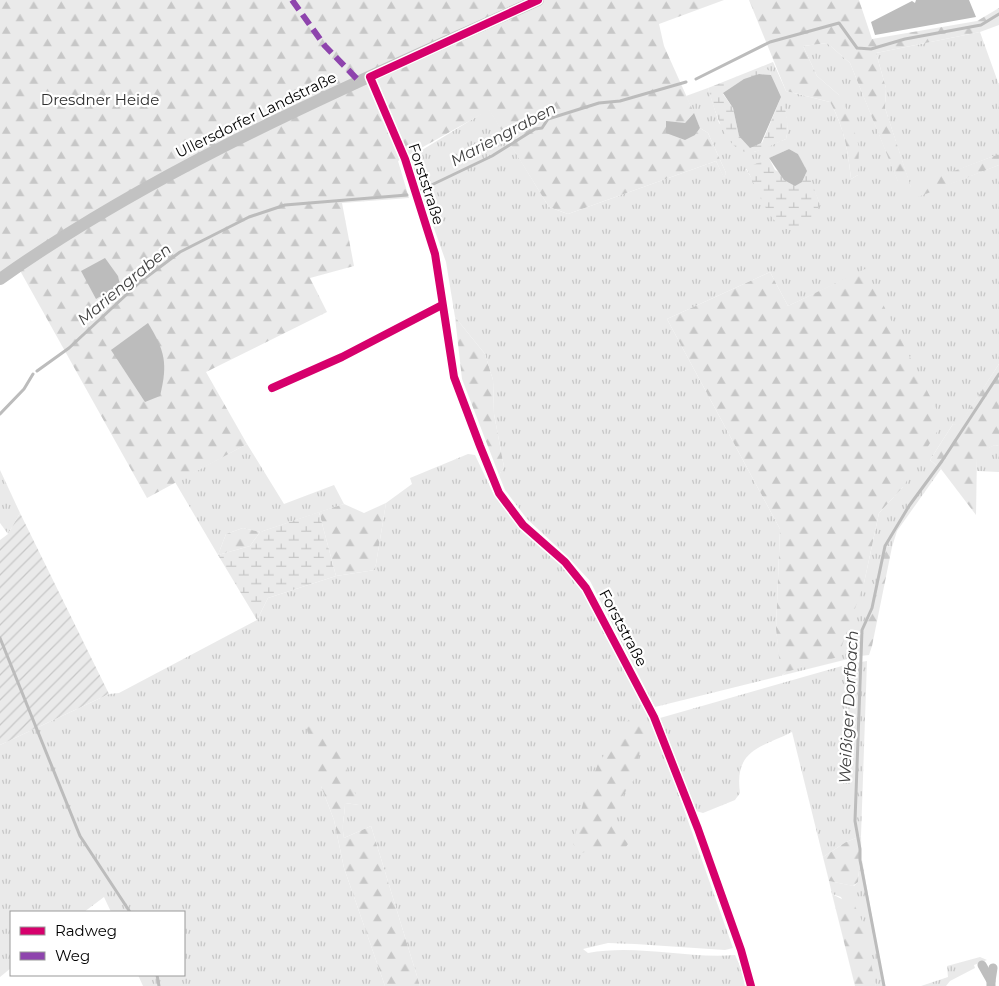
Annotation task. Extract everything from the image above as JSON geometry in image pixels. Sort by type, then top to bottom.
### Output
[{"type":"main road","name":"Ullersdorfer Landstraße","points":[[0,279],[97,215],[240,139],[538,0]]},
{"type":"street","name":"Forststraße","points":[[370,77],[405,159],[435,254],[454,377],[499,493],[523,525],[565,562],[586,588],[654,717],[701,838],[741,950],[751,986]]},
{"type":"street","points":[[272,388],[342,357],[442,305]]},
{"type":"street","points":[[982,965],[991,983]]},
{"type":"street","points":[[991,983],[993,968]]},
{"type":"green space","name":"Dresdner Heide","points":[[0,0],[724,0],[659,24],[664,46],[694,113],[685,123],[695,135],[700,128],[708,133],[726,173],[724,178],[716,161],[568,214],[549,207],[489,110],[398,161],[409,198],[342,203],[354,266],[310,278],[327,312],[206,372],[247,444],[147,498],[18,267],[0,279]]},
{"type":"green space","points":[[749,0],[859,0],[872,39],[977,21],[999,8],[999,25],[980,32],[876,53],[886,88],[885,108],[911,187],[999,154],[999,165],[913,199],[898,182],[850,63],[827,43],[803,46],[817,76],[839,95],[850,116],[859,147],[858,175],[851,179],[845,139],[839,120],[830,102],[786,91]]},
{"type":"green space","points":[[980,32],[999,85],[999,154],[911,188],[885,108],[886,88],[876,53]]},
{"type":"green space","points":[[827,43],[850,63],[898,181],[913,198],[999,165],[999,364],[959,426],[953,424],[930,460],[941,469],[897,531],[892,547],[885,546],[872,608],[862,630],[860,656],[783,675],[864,583],[879,513],[903,487],[865,270],[788,306],[770,272],[667,319],[780,529],[776,629],[782,675],[655,707],[590,581],[567,556],[527,519],[505,490],[499,475],[504,467],[494,414],[493,380],[485,354],[455,317],[446,262],[409,158],[489,109],[549,207],[568,214],[716,161],[724,177],[726,173],[708,133],[700,128],[686,96],[708,88],[719,123],[754,152],[786,139],[787,121],[780,96],[770,72],[764,68],[758,68],[773,62],[786,91],[830,102],[839,120],[845,139],[851,179],[858,175],[839,95],[817,76],[803,46]],"holes":[[[789,149],[798,154],[820,204],[754,182],[746,169]]]},
{"type":"green space","points":[[758,68],[770,71],[771,75],[759,74],[723,94],[733,108],[739,136],[762,143],[781,97],[788,128],[786,139],[754,152],[744,152],[736,147],[723,129],[708,88]]},
{"type":"green space","points":[[769,158],[775,170],[802,182],[807,171],[820,204],[812,219],[798,229],[788,229],[780,225],[773,218],[746,168]]},
{"type":"green space","points":[[865,269],[943,422],[903,487],[879,513],[864,583],[838,657],[786,672],[781,676],[776,629],[780,529],[667,319],[770,272],[788,306]]},
{"type":"green space","points":[[455,317],[485,354],[493,380],[494,414],[504,467],[499,475],[462,379]]},
{"type":"green space","points":[[999,364],[999,446],[995,445],[977,454],[976,515],[941,469],[930,460],[953,424],[959,425]]},
{"type":"green space","points":[[247,444],[284,504],[334,485],[344,504],[260,532],[243,528],[226,534],[218,555],[175,482]]},
{"type":"green space","points":[[995,445],[999,446],[999,472],[977,471],[976,453]]},
{"type":"green space","points":[[468,454],[475,455],[494,495],[520,528],[562,566],[583,591],[650,720],[663,750],[733,948],[725,950],[608,943],[583,949],[588,953],[625,950],[717,956],[735,955],[742,970],[745,986],[420,986],[371,826],[344,838],[345,803],[359,805],[321,786],[334,820],[344,868],[385,986],[143,986],[138,976],[185,976],[185,911],[111,911],[104,897],[85,911],[10,911],[10,969],[0,977],[0,745],[109,694],[119,693],[257,620],[268,598],[336,576],[375,570],[386,503],[412,484],[410,478]]},
{"type":"green space","points":[[0,470],[20,513],[8,534],[0,523]]},
{"type":"green space","points":[[386,503],[375,570],[336,576],[319,512],[344,504],[364,513]]},
{"type":"green space","points":[[319,512],[336,576],[268,598],[257,620],[218,555],[250,546],[260,532]]},
{"type":"green space","points":[[20,513],[109,694],[0,745],[0,540],[8,534]]},
{"type":"green space","points":[[243,528],[260,532],[250,546],[218,555],[226,534]]},
{"type":"green space","points":[[885,546],[892,547],[872,646],[869,655],[860,656],[862,630],[872,608]]},
{"type":"green space","points":[[867,661],[861,836],[846,842],[823,857],[792,732],[760,747],[745,759],[739,779],[740,793],[735,800],[703,813],[696,811],[660,718],[849,664]]},
{"type":"green space","points":[[303,713],[309,714],[339,746],[359,805],[345,803],[344,838],[371,826],[420,986],[385,986],[344,868],[334,820],[321,786]]},
{"type":"green space","points":[[632,715],[643,718],[646,726],[633,781],[616,805],[614,824],[628,844],[623,851],[601,848],[581,853],[573,844],[584,799],[598,764]]},
{"type":"green space","points":[[861,836],[858,882],[853,886],[829,881],[823,857],[846,842]]},
{"type":"green space","points":[[862,860],[884,986],[876,986],[869,963],[841,897],[832,894],[829,881],[854,886],[858,882],[859,868]]},
{"type":"green space","points":[[832,894],[855,906],[862,921],[876,986],[855,986]]},
{"type":"green space","points":[[980,957],[987,960],[974,965],[975,968],[950,981],[946,986],[921,986],[948,977],[947,966]]},
{"type":"shaded area","points":[[916,0],[969,0],[976,17],[875,35],[871,22],[912,1],[915,3]]},
{"type":"shaded area","points":[[759,74],[771,75],[781,97],[761,143],[750,148],[739,136],[733,108],[723,93],[744,79]]},
{"type":"shaded area","points":[[694,113],[700,128],[695,135],[685,140],[666,133],[666,121],[685,123]]},
{"type":"shaded area","points":[[789,149],[798,154],[807,171],[802,182],[795,186],[784,180],[769,158]]},
{"type":"shaded area","points":[[105,258],[118,276],[120,285],[96,299],[81,271]]},
{"type":"shaded area","points":[[148,323],[161,350],[164,375],[160,396],[145,402],[111,350]]},
{"type":"waterway","name":"Mariengraben","points":[[696,79],[770,42],[839,23],[857,48],[871,49],[905,39],[981,25],[999,14]]},
{"type":"waterway","name":"Mariengraben","points":[[421,190],[492,156],[535,129],[542,128],[548,119],[599,103],[620,101],[686,82]]},
{"type":"waterway","name":"Mariengraben","points":[[37,371],[69,348],[140,282],[180,252],[249,217],[285,205],[407,195]]},
{"type":"waterway","points":[[0,414],[24,389],[33,374]]},
{"type":"waterway","name":"Weißiger Dorfbach","points":[[884,986],[860,860],[855,821],[862,630],[872,608],[885,546],[909,506],[942,461],[999,374]]},
{"type":"waterway","points":[[0,638],[80,836],[129,911]]},
{"type":"waterway","points":[[157,976],[159,986]]},
{"type":"marked path","points":[[292,0],[325,46],[360,82]]},
{"type":"cycle path","points":[[538,0],[370,77],[405,159],[435,254],[454,377],[499,493],[523,525],[565,562],[586,588],[654,717],[698,829],[741,950],[751,986]]},
{"type":"cycle path","points":[[272,388],[342,357],[442,305]]}]
